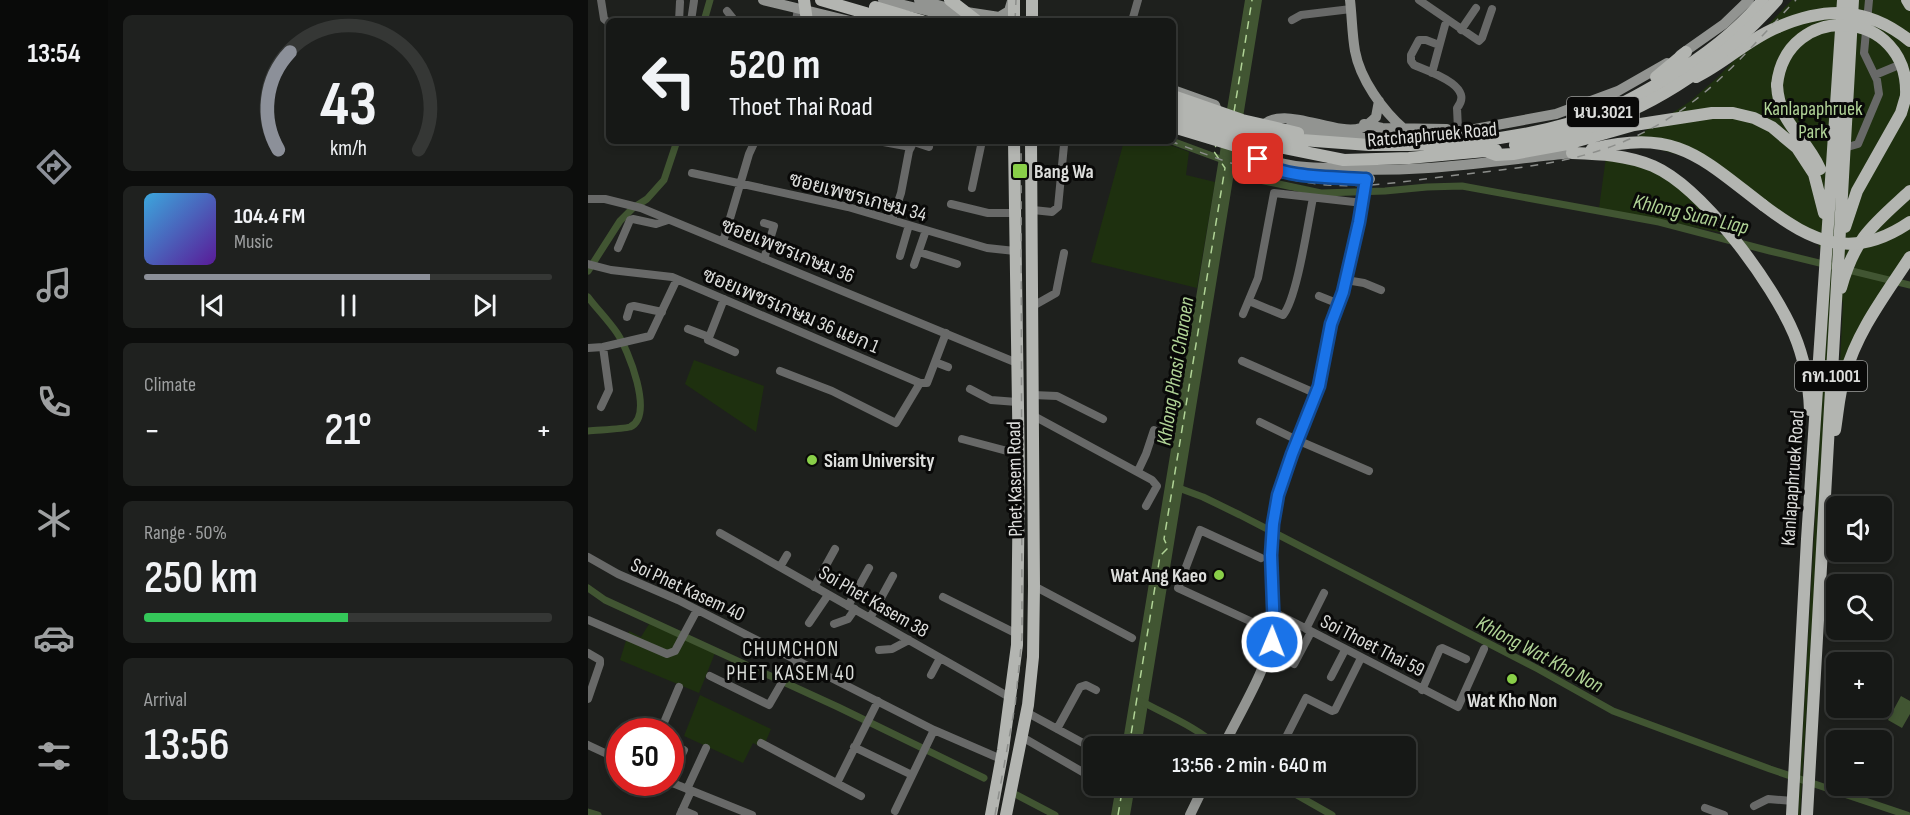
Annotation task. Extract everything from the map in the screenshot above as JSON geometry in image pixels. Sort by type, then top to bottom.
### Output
[{"type":"main road","points":[[763,0],[801,4],[841,18]]},
{"type":"main road","points":[[821,0],[883,18]]},
{"type":"main road","points":[[850,0],[913,18]]},
{"type":"main road","points":[[883,0],[958,18]]},
{"type":"main road","points":[[919,0],[960,11],[999,17],[1009,11],[1013,0]]},
{"type":"main road","points":[[950,0],[973,18]]},
{"type":"main road","points":[[1013,0],[1014,18]]},
{"type":"main road","name":"Ratchaphruek Road","points":[[1572,153],[1438,168],[1375,171],[1298,166],[1270,160],[1265,153],[1265,143],[1271,130],[1279,126],[1349,137],[1383,139],[1461,134],[1474,129],[1562,112],[1618,91],[1686,52],[1724,24],[1749,0]]},
{"type":"main road","name":"Ratchaphruek Road","points":[[1176,107],[1239,129],[1275,138],[1369,145],[1409,145],[1443,144],[1510,135],[1559,126],[1608,110],[1639,95],[1694,62],[1724,38],[1764,0]]},
{"type":"main road","name":"Ratchaphruek Road","points":[[1176,117],[1245,141],[1344,160],[1488,152],[1590,127],[1643,105],[1690,77],[1740,38],[1777,0]]},
{"type":"main road","name":"Kanlapaphruek Road","points":[[1792,815],[1809,516],[1837,264],[1828,232],[1843,0]]},
{"type":"main road","name":"Kanlapaphruek Road","points":[[1807,815],[1853,0]]},
{"type":"main road","points":[[1907,0],[1910,5]]},
{"type":"main road","points":[[1031,18],[1032,3]]},
{"type":"main road","points":[[1032,3],[1038,18]]},
{"type":"main road","points":[[1350,5],[1355,53],[1384,110],[1404,129]]},
{"type":"main road","points":[[937,13],[950,18]]},
{"type":"main road","points":[[1608,110],[1697,76],[1721,63],[1761,35],[1812,15],[1849,13],[1866,16],[1886,24],[1910,41]]},
{"type":"main road","points":[[1828,232],[1824,186],[1820,169],[1808,147],[1782,112],[1777,85],[1784,58],[1802,37],[1818,27],[1845,23],[1873,30],[1892,46],[1904,65],[1907,82],[1906,96],[1898,120],[1852,202],[1837,264]]},
{"type":"main road","points":[[1639,95],[1646,85],[1686,52]]},
{"type":"main road","points":[[1176,91],[1215,105],[1218,111],[1215,123],[1208,127],[1176,117]]},
{"type":"main road","points":[[1176,97],[1242,120],[1321,140]]},
{"type":"main road","points":[[1379,101],[1376,117],[1361,128],[1310,124],[1306,121],[1282,118],[1268,121],[1255,138],[1255,151],[1258,159],[1264,165],[1284,171],[1327,177],[1365,192],[1438,168]]},
{"type":"main road","points":[[1488,152],[1496,155],[1513,154],[1548,148],[1634,125],[1713,112],[1733,113],[1754,118],[1779,132],[1807,160],[1818,184],[1828,232]]},
{"type":"main road","points":[[1366,124],[1382,128],[1474,129]]},
{"type":"main road","points":[[1176,128],[1216,141],[1275,155],[1308,160],[1344,160]]},
{"type":"main road","points":[[1572,153],[1626,142],[1654,141],[1670,144],[1704,160],[1804,233],[1836,243],[1867,242],[1885,236],[1910,222]]},
{"type":"main road","name":"Phet Kasem Road","points":[[991,815],[1011,698],[1017,634],[1018,416],[1012,144]]},
{"type":"main road","name":"Phet Kasem Road","points":[[1006,815],[1022,737],[1033,657],[1031,144]]},
{"type":"main road","points":[[1572,153],[1608,154],[1631,158],[1654,166],[1672,177],[1710,210],[1732,237],[1783,311],[1795,336],[1804,366],[1810,404],[1809,516]]},
{"type":"main road","points":[[1837,264],[1856,249],[1874,224],[1910,191]]},
{"type":"main road","points":[[1228,736],[1267,658],[1274,632],[1272,541],[1278,495],[1297,440],[1317,394],[1331,324],[1346,280],[1365,192]]},
{"type":"main road","points":[[1825,481],[1847,367],[1860,335],[1910,257]]},
{"type":"main road","points":[[1018,416],[1032,416]]},
{"type":"main road","points":[[1001,762],[1008,769],[1016,768]]},
{"type":"main road","points":[[998,778],[1010,778],[1013,781]]},
{"type":"main road","points":[[1190,815],[1198,796]]},
{"type":"street","points":[[601,0],[606,20]]},
{"type":"street","points":[[1133,18],[1138,0]]},
{"type":"street","points":[[1419,0],[1480,41],[1492,9]]},
{"type":"street","points":[[691,18],[694,1]]},
{"type":"street","points":[[679,18],[680,2]]},
{"type":"street","points":[[1844,148],[1854,146],[1861,138],[1878,100],[1879,90],[1875,75],[1864,53],[1867,2]]},
{"type":"street","points":[[1292,20],[1301,15],[1350,5]]},
{"type":"street","points":[[1461,30],[1476,8]]},
{"type":"street","points":[[727,11],[733,18]]},
{"type":"street","points":[[1432,73],[1445,25]]},
{"type":"street","points":[[1439,45],[1422,39],[1418,41],[1411,55],[1412,63],[1451,82],[1461,93],[1460,104],[1457,108],[1458,129]]},
{"type":"street","points":[[1875,75],[1899,65]]},
{"type":"street","points":[[723,242],[754,144]]},
{"type":"street","points":[[892,220],[913,144]]},
{"type":"street","points":[[917,144],[929,147]]},
{"type":"street","points":[[972,188],[981,144]]},
{"type":"street","points":[[1033,210],[1052,212],[1059,207],[1064,146]]},
{"type":"street","name":"ซอยเพชรเกษม 34","points":[[692,173],[848,207],[991,249],[1015,251]]},
{"type":"street","points":[[1243,314],[1258,278],[1274,193],[1313,198],[1365,192]]},
{"type":"street","points":[[1249,301],[1283,315],[1286,311],[1293,292],[1313,198]]},
{"type":"street","name":"ซอยเพชรเกษม 36","points":[[588,199],[625,203],[641,208],[1017,363]]},
{"type":"street","points":[[951,204],[988,213],[1015,213]]},
{"type":"street","points":[[618,248],[630,220],[656,224],[668,220]]},
{"type":"street","points":[[764,223],[774,226],[764,259]]},
{"type":"street","points":[[900,256],[909,225]]},
{"type":"street","points":[[914,265],[926,230]]},
{"type":"street","points":[[919,252],[957,264]]},
{"type":"street","points":[[1033,306],[1056,293],[1064,253]]},
{"type":"street","name":"ซอยเพชรเกษม 36 แยก 1","points":[[592,265],[611,270],[665,275],[677,279],[920,383]]},
{"type":"street","points":[[588,348],[603,347],[650,336],[677,279]]},
{"type":"street","points":[[1346,280],[1381,291]]},
{"type":"street","points":[[1319,296],[1339,304]]},
{"type":"street","points":[[708,337],[724,299]]},
{"type":"street","points":[[627,317],[630,308],[634,306],[662,312]]},
{"type":"street","points":[[688,329],[708,337],[710,342],[735,352]]},
{"type":"street","points":[[780,371],[832,391],[896,423],[920,383],[927,383],[946,333]]},
{"type":"street","points":[[601,407],[609,390],[603,347]]},
{"type":"street","points":[[1242,361],[1317,394]]},
{"type":"street","points":[[935,362],[948,367]]},
{"type":"street","points":[[970,389],[983,398],[1017,402]]},
{"type":"street","points":[[1033,395],[1057,396],[1103,419]]},
{"type":"street","points":[[1032,416],[1138,471],[1156,483],[1157,486],[1146,506]]},
{"type":"street","points":[[1260,422],[1369,471]]},
{"type":"street","points":[[1138,471],[1154,430]]},
{"type":"street","points":[[962,439],[1018,454]]},
{"type":"street","points":[[1261,558],[1200,530],[1178,588],[1274,632]]},
{"type":"street","name":"Soi Phet Kasem 38","points":[[720,533],[1011,698]]},
{"type":"street","points":[[814,587],[835,549]]},
{"type":"street","points":[[780,567],[786,555]]},
{"type":"street","name":"Soi Phet Kasem 40","points":[[588,557],[618,574],[697,610],[1001,762]]},
{"type":"street","points":[[834,624],[848,619],[869,568]]},
{"type":"street","points":[[870,618],[893,576]]},
{"type":"street","points":[[1034,586],[1132,638]]},
{"type":"street","points":[[1294,663],[1323,593]]},
{"type":"street","points":[[809,623],[828,595]]},
{"type":"street","points":[[943,597],[1017,634]]},
{"type":"street","points":[[588,620],[668,654],[675,651],[697,610]]},
{"type":"street","name":"Soi Thoet Thai 59","points":[[1272,612],[1458,707],[1484,650]]},
{"type":"street","points":[[879,650],[892,649],[909,640]]},
{"type":"street","points":[[1422,690],[1440,649],[1466,659]]},
{"type":"street","points":[[1331,677],[1345,650]]},
{"type":"street","points":[[588,653],[600,660],[588,699]]},
{"type":"street","points":[[931,675],[940,658]]},
{"type":"street","points":[[1287,736],[1306,698],[1332,711],[1335,710],[1361,658]]},
{"type":"street","points":[[710,676],[769,705],[797,660]]},
{"type":"street","points":[[1057,729],[1080,687],[1086,685],[1096,690]]},
{"type":"street","points":[[666,718],[679,687]]},
{"type":"street","points":[[837,783],[878,701]]},
{"type":"street","points":[[1026,711],[1083,743]]},
{"type":"street","points":[[895,811],[934,730]]},
{"type":"street","points":[[1022,737],[1083,772]]},
{"type":"street","points":[[761,743],[861,796]]},
{"type":"street","points":[[588,745],[606,752]]},
{"type":"street","points":[[854,747],[912,775]]},
{"type":"street","points":[[694,815],[681,813],[706,748]]},
{"type":"street","points":[[684,788],[753,815]]},
{"type":"street","points":[[1754,806],[1767,799],[1793,801]]},
{"type":"street","points":[[1705,808],[1724,815]]},
{"type":"green space","name":"Kanlapaphruek Park","points":[[1792,0],[1910,0],[1910,257],[1839,385],[1843,303],[1834,282],[1800,815],[1798,815],[1829,271],[1816,238],[1703,162],[1630,141],[1689,102],[1717,78]]},
{"type":"green space","points":[[1123,144],[1167,144],[1189,152],[1186,175],[1215,182],[1197,288],[1091,262]]},
{"type":"green space","points":[[1606,157],[1634,163],[1675,181],[1724,233],[1599,208]]},
{"type":"green space","points":[[694,360],[764,386],[756,432],[685,384]]},
{"type":"green space","points":[[649,624],[715,653],[699,693],[620,660],[629,631],[641,637]]},
{"type":"green space","points":[[700,695],[771,729],[763,748],[753,743],[743,763],[684,736]]},
{"type":"shaded area","points":[[1245,0],[1262,0],[1143,736],[1124,736]]},
{"type":"shaded area","points":[[1901,696],[1910,701],[1910,714],[1902,728],[1888,720],[1892,718],[1892,713]]},
{"type":"shaded area","points":[[1114,796],[1133,796],[1130,815],[1111,815]]},
{"type":"waterway","points":[[705,18],[710,0]]},
{"type":"waterway","points":[[1176,142],[1226,161]]},
{"type":"waterway","points":[[588,271],[620,221],[633,208],[647,199],[664,180],[676,144]]},
{"type":"waterway","name":"Khlong Suan Liap","points":[[1227,173],[1321,193],[1462,186],[1659,222],[1910,285]]},
{"type":"waterway","points":[[588,297],[622,341],[633,367],[640,397],[637,420],[630,427],[588,431]]},
{"type":"waterway","name":"Khlong Wat Kho Non","points":[[1176,487],[1240,515],[1538,669],[1613,711],[1770,769],[1907,815]]},
{"type":"waterway","points":[[588,588],[605,600],[838,707],[984,778]]},
{"type":"waterway","points":[[1141,701],[1204,736]]},
{"type":"waterway","points":[[1017,795],[1055,815]]},
{"type":"waterway","points":[[1299,796],[1332,815]]},
{"type":"waterway","points":[[588,812],[598,815]]},
{"type":"ferry route","points":[[1234,112],[1252,0]]},
{"type":"ferry route","points":[[1131,736],[1160,556],[1168,548],[1164,539],[1225,168],[1213,150],[1216,146]]},
{"type":"ferry route","points":[[1118,815],[1121,796]]},
{"type":"railway","points":[[1015,18],[1016,0]]},
{"type":"railway","points":[[1176,143],[1267,174],[1327,185],[1388,184],[1565,160],[1619,143],[1647,131],[1674,115],[1723,76],[1796,0]]},
{"type":"railway","points":[[995,815],[1015,706],[1022,637],[1021,144]]},
{"type":"place","name":"Bang Wa","points":[[1020,171]]},
{"type":"place","name":"Siam University","points":[[812,460]]},
{"type":"place","name":"Wat Ang Kaeo","points":[[1219,575]]},
{"type":"place","name":"Wat Kho Non","points":[[1512,679]]},
{"type":"district","name":"CHUMCHON PHET KASEM 40","points":[[791,661]]},
{"type":"route","points":[[1258,159],[1264,165],[1284,171],[1366,179],[1359,222],[1343,292],[1328,336],[1324,367],[1317,394],[1304,422],[1278,495],[1271,555],[1274,632],[1272,642]]},
{"type":"water label","name":"Khlong Phasi Charoen","points":[[1175,371]]}]
